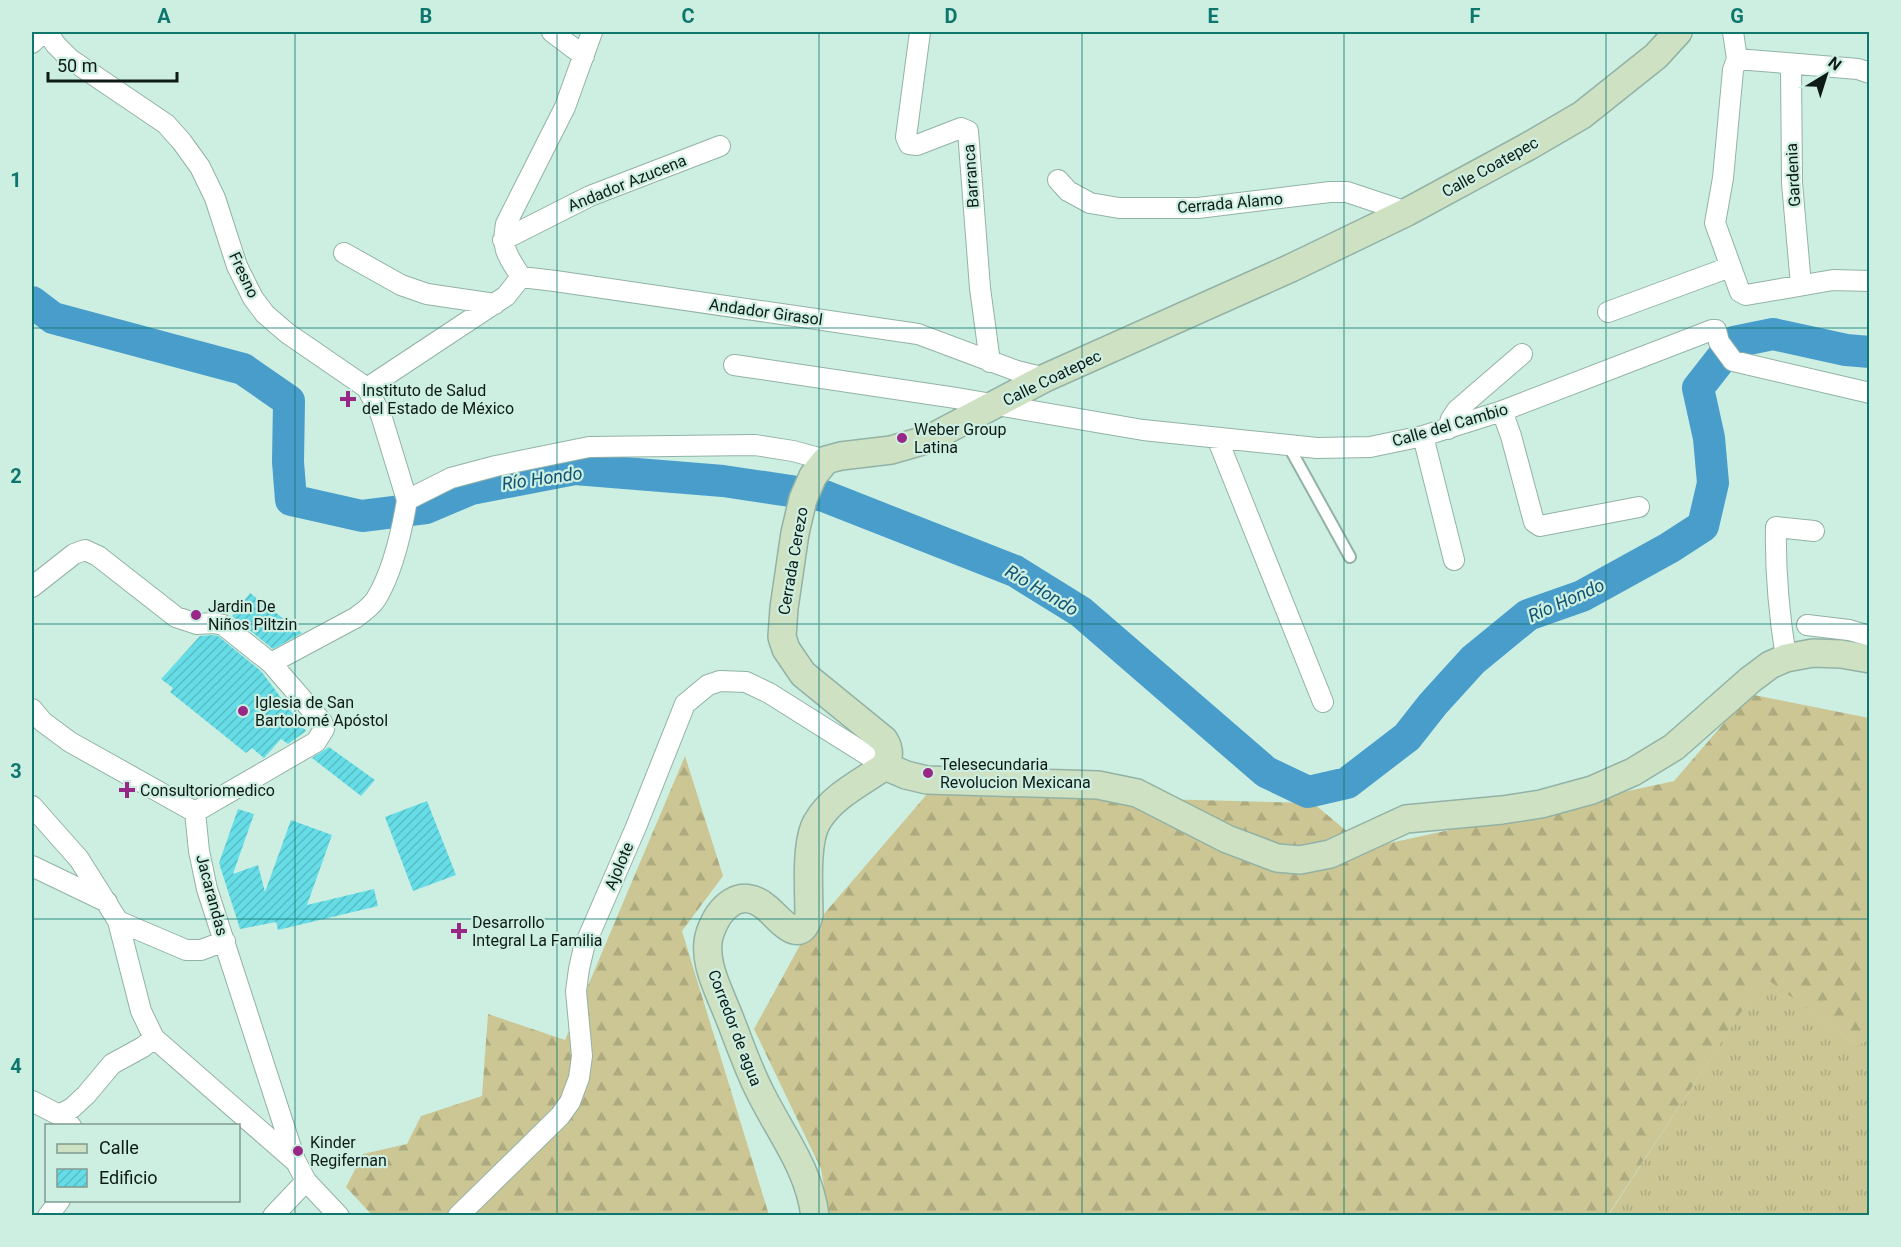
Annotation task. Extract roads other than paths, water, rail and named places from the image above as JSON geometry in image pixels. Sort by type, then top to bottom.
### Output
[{"type":"main road","name":"Calle Coatepec","points":[[814,478],[841,456],[891,450],[929,439],[996,406],[1045,378],[1291,268],[1407,212],[1582,115],[1656,56],[1678,32]]},
{"type":"main road","name":"Cerrada Cerezo","points":[[814,478],[795,533],[782,637],[786,650],[803,674],[884,740],[889,753],[885,766]]},
{"type":"main road","points":[[885,766],[906,775],[927,780],[1098,784],[1121,788],[1137,793],[1227,839],[1277,858],[1300,860],[1330,854],[1406,819],[1541,804],[1592,790],[1633,772],[1674,747],[1770,665],[1786,658],[1813,654],[1842,654],[1869,659]]},
{"type":"main road","name":"Corredor de agua","points":[[815,1215],[805,1175],[759,1091],[715,983],[708,953],[710,934],[728,903],[740,898],[766,906],[785,926],[796,930],[803,928],[807,924],[809,915],[810,842],[816,823],[840,797],[885,766]]},
{"type":"street","points":[[32,43],[45,32]]},
{"type":"street","name":"Fresno","points":[[45,32],[78,66],[166,124],[200,167],[215,198],[237,266],[253,298],[265,314],[287,333],[367,388]]},
{"type":"street","points":[[552,32],[584,56]]},
{"type":"street","points":[[271,663],[355,618],[375,599],[387,574],[406,505],[381,415],[367,388],[495,304],[506,296],[521,277],[507,254],[503,240],[506,224],[566,107],[592,32]]},
{"type":"street","name":"Barranca","points":[[920,32],[906,137],[909,144],[917,145],[961,128],[968,131],[980,288],[990,362]]},
{"type":"street","points":[[1732,32],[1737,59],[1733,70],[1715,223],[1740,292],[1746,295],[1833,280],[1869,281]]},
{"type":"street","points":[[1737,59],[1858,69],[1869,73]]},
{"type":"street","name":"Gardenia","points":[[1791,64],[1792,183],[1801,285]]},
{"type":"street","name":"Andador Azucena","points":[[503,240],[590,196],[720,146]]},
{"type":"street","name":"Cerrada Alamo","points":[[1058,180],[1068,191],[1090,203],[1119,207],[1198,208],[1330,192],[1347,192],[1407,212]]},
{"type":"street","points":[[344,253],[401,285],[427,294],[495,304]]},
{"type":"street","points":[[1608,312],[1730,267]]},
{"type":"street","name":"Andador Girasol","points":[[521,277],[918,334],[990,362],[1045,378]]},
{"type":"street","name":"Calle del Cambio","points":[[734,365],[1143,430],[1317,448],[1370,447],[1448,429],[1502,411],[1713,330],[1717,332],[1719,342],[1733,361],[1869,393]]},
{"type":"street","points":[[1448,429],[1457,410],[1522,354]]},
{"type":"street","points":[[1502,411],[1534,522],[1540,526],[1639,507]]},
{"type":"street","points":[[1423,436],[1454,560]]},
{"type":"street","points":[[1217,438],[1323,702]]},
{"type":"street","name":"Calle Coatepec","points":[[406,505],[451,478],[496,466],[589,447],[755,445],[793,451],[814,478]]},
{"type":"street","points":[[1786,658],[1780,623],[1775,561],[1776,527],[1814,531]]},
{"type":"street","points":[[32,587],[74,554],[85,550],[98,556],[176,617],[197,624],[223,625],[271,663],[322,722],[324,729],[316,742],[195,812],[70,742],[44,722],[32,709]]},
{"type":"street","points":[[1807,625],[1849,630],[1869,636]]},
{"type":"street","name":"Ajolote","points":[[458,1215],[560,1116],[570,1102],[579,1078],[582,1056],[576,991],[584,947],[636,827],[685,704],[708,685],[720,681],[746,682],[769,693],[885,766]]},
{"type":"street","points":[[32,806],[79,859],[118,921],[141,1011],[154,1038],[296,1162],[306,1181],[336,1213]]},
{"type":"street","name":"Jacarandas","points":[[195,812],[199,851],[207,889],[296,1162]]},
{"type":"street","points":[[32,866],[107,902]]},
{"type":"street","points":[[118,921],[186,950],[201,950],[225,941]]},
{"type":"street","points":[[32,1101],[65,1120],[72,1108],[112,1064],[143,1047],[154,1038]]},
{"type":"street","points":[[273,1215],[306,1181]]},
{"type":"street","points":[[48,1215],[58,1202]]},
{"type":"lane","points":[[1288,445],[1350,557]]},
{"type":"waterway","name":"Río Hondo","points":[[32,302],[53,318],[243,369],[289,401],[288,462],[291,500],[362,516],[426,508],[471,489],[575,469],[723,481],[824,496],[1015,571],[1081,612],[1266,772],[1308,792],[1347,783],[1407,737],[1473,660],[1528,615],[1582,596],[1669,548],[1703,526],[1713,483],[1709,438],[1698,388],[1734,342],[1773,334],[1846,350],[1870,352]]},
{"type":"place","name":"Instituto de Salud del Estado de México","points":[[348,399]]},
{"type":"place","name":"Weber Group Latina","points":[[902,438]]},
{"type":"place","name":"Jardin De Niños Piltzin","points":[[196,615]]},
{"type":"place","name":"Iglesia de San Bartolomé Apóstol","points":[[243,711]]},
{"type":"place","name":"Telesecundaria Revolucion Mexicana","points":[[928,773]]},
{"type":"place","name":"Consultoriomedico","points":[[127,790]]},
{"type":"place","name":"Desarrollo Integral La Familia","points":[[459,931]]},
{"type":"place","name":"Kinder Regifernan","points":[[298,1151]]}]
